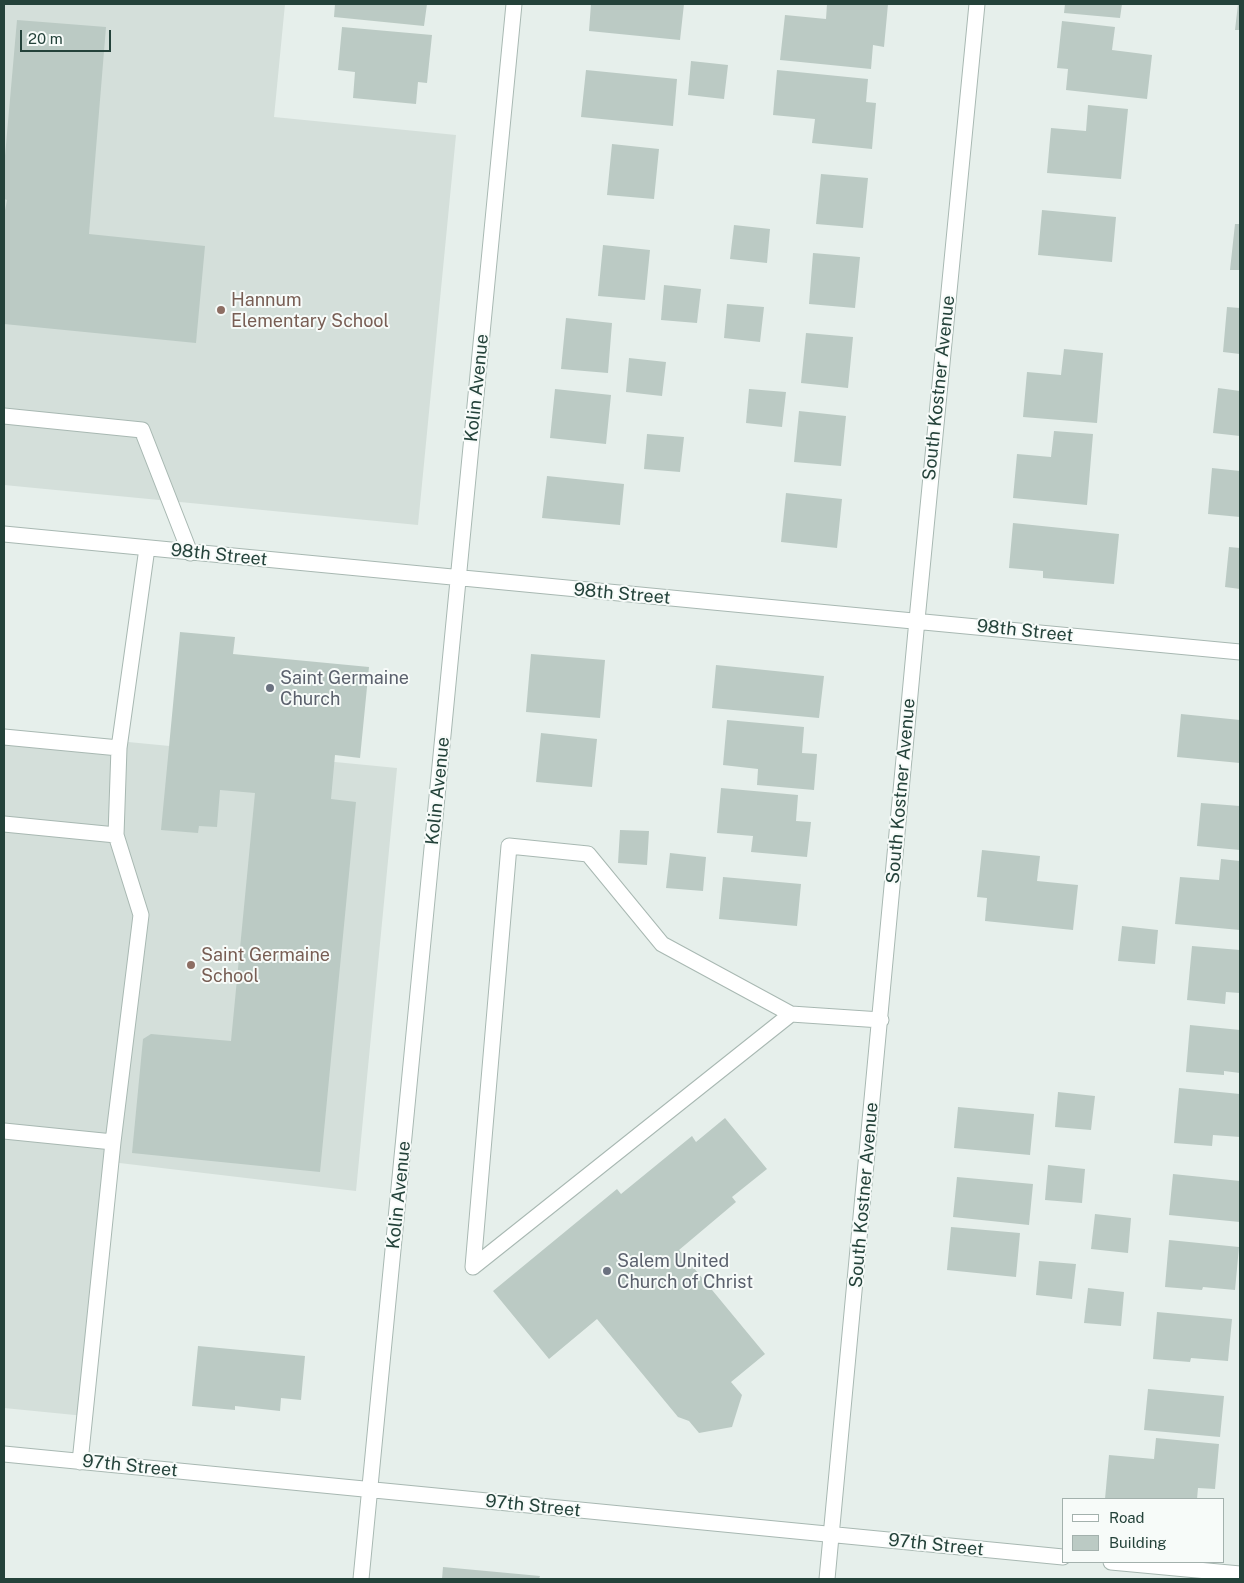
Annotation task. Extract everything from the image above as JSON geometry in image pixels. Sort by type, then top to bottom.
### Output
[{"type":"street","name":"Kolin Avenue","points":[[361,1579],[514,4]]},
{"type":"street","name":"South Kostner Avenue","points":[[827,1579],[977,4]]},
{"type":"street","points":[[4,416],[142,430],[190,552]]},
{"type":"street","name":"98th Street","points":[[4,534],[459,579],[917,620],[1240,652]]},
{"type":"street","points":[[80,1462],[113,1142],[141,915],[116,835],[119,748],[147,548]]},
{"type":"street","points":[[4,737],[119,748]]},
{"type":"street","points":[[4,824],[116,835]]},
{"type":"street","points":[[791,1014],[473,1267],[510,846],[588,854],[662,944],[791,1014],[881,1020]]},
{"type":"street","points":[[4,1131],[113,1142]]},
{"type":"street","name":"97th Street","points":[[4,1454],[1062,1557]]},
{"type":"street","points":[[1122,1563],[1240,1574]]},
{"type":"shaded area","name":"Hannum Elementary School","points":[[4,4],[285,4],[274,117],[456,135],[418,525],[4,485]]},
{"type":"shaded area","name":"Saint Germaine School","points":[[4,730],[397,768],[356,1191],[111,1162],[85,1416],[4,1408]]},
{"type":"building","points":[[335,4],[427,4],[424,26],[334,17]]},
{"type":"building","points":[[591,4],[684,4],[680,40],[589,31]]},
{"type":"building","points":[[827,4],[888,4],[884,47],[873,45],[871,69],[780,60],[785,15],[826,19]]},
{"type":"building","points":[[1065,4],[1122,4],[1120,18],[1064,13]]},
{"type":"building","points":[[1238,4],[1240,4],[1240,30],[1235,30]]},
{"type":"building","points":[[17,20],[106,27],[89,234],[205,246],[196,343],[4,324],[4,216],[7,200],[4,199],[4,167]]},
{"type":"building","points":[[1062,21],[1115,27],[1112,50],[1152,55],[1147,99],[1066,90],[1068,69],[1057,68]]},
{"type":"building","points":[[342,27],[432,35],[427,83],[418,82],[416,104],[353,98],[355,72],[338,70]]},
{"type":"building","points":[[691,61],[728,65],[724,99],[688,95]]},
{"type":"building","points":[[586,70],[677,79],[673,126],[581,117]]},
{"type":"building","points":[[777,70],[868,79],[866,102],[876,103],[872,149],[812,143],[815,119],[773,115]]},
{"type":"building","points":[[1088,105],[1128,109],[1121,179],[1047,173],[1051,128],[1086,131]]},
{"type":"building","points":[[612,144],[659,149],[654,199],[607,195]]},
{"type":"building","points":[[821,174],[868,178],[863,228],[816,224]]},
{"type":"building","points":[[1042,210],[1116,217],[1112,262],[1038,255]]},
{"type":"building","points":[[1235,224],[1240,224],[1240,270],[1230,270]]},
{"type":"building","points":[[734,225],[770,229],[767,263],[730,259]]},
{"type":"building","points":[[603,245],[650,250],[645,300],[598,296]]},
{"type":"building","points":[[813,253],[860,257],[855,308],[809,304]]},
{"type":"building","points":[[664,285],[701,289],[697,323],[661,320]]},
{"type":"building","points":[[727,304],[764,307],[760,342],[724,338]]},
{"type":"building","points":[[1227,307],[1240,308],[1240,354],[1223,352]]},
{"type":"building","points":[[566,318],[612,323],[608,373],[561,369]]},
{"type":"building","points":[[806,333],[853,337],[848,388],[801,383]]},
{"type":"building","points":[[1064,349],[1103,353],[1097,423],[1023,417],[1027,372],[1061,375]]},
{"type":"building","points":[[629,358],[666,362],[662,396],[626,392]]},
{"type":"building","points":[[1218,388],[1240,391],[1240,436],[1213,433]]},
{"type":"building","points":[[555,389],[611,395],[606,444],[550,438]]},
{"type":"building","points":[[749,389],[786,392],[782,427],[746,423]]},
{"type":"building","points":[[799,411],[846,416],[841,466],[794,462]]},
{"type":"building","points":[[1054,431],[1093,434],[1087,505],[1013,498],[1017,454],[1051,457]]},
{"type":"building","points":[[647,434],[684,437],[680,472],[644,469]]},
{"type":"building","points":[[1212,468],[1240,471],[1240,517],[1208,514]]},
{"type":"building","points":[[547,476],[624,484],[620,525],[542,518]]},
{"type":"building","points":[[786,493],[842,499],[837,548],[781,542]]},
{"type":"building","points":[[1013,523],[1119,534],[1114,584],[1043,578],[1043,571],[1009,568]]},
{"type":"building","points":[[1229,547],[1240,548],[1240,589],[1225,587]]},
{"type":"building","points":[[180,632],[235,637],[233,654],[369,667],[360,758],[335,755],[331,799],[356,802],[320,1172],[132,1153],[143,1039],[151,1034],[231,1041],[255,793],[220,790],[217,827],[199,826],[198,833],[161,830]]},
{"type":"building","points":[[531,654],[605,660],[600,718],[526,712]]},
{"type":"building","points":[[716,665],[824,676],[819,718],[712,708]]},
{"type":"building","points":[[1181,714],[1240,720],[1240,763],[1177,757]]},
{"type":"building","points":[[727,720],[804,727],[802,753],[817,754],[814,790],[757,785],[758,769],[723,765]]},
{"type":"building","points":[[541,733],[597,739],[592,787],[536,782]]},
{"type":"building","points":[[721,788],[798,795],[796,821],[811,822],[807,857],[751,852],[753,836],[717,833]]},
{"type":"building","points":[[1201,803],[1240,806],[1240,850],[1197,846]]},
{"type":"building","points":[[620,830],[649,831],[647,865],[618,863]]},
{"type":"building","points":[[982,850],[1040,856],[1037,881],[1078,885],[1073,930],[985,921],[987,898],[977,897]]},
{"type":"building","points":[[670,853],[706,857],[703,891],[666,888]]},
{"type":"building","points":[[1221,859],[1240,861],[1240,930],[1175,924],[1180,877],[1219,880]]},
{"type":"building","points":[[723,877],[801,884],[797,926],[719,919]]},
{"type":"building","points":[[1122,926],[1158,930],[1155,964],[1118,961]]},
{"type":"building","points":[[1192,946],[1240,950],[1240,993],[1226,992],[1225,1004],[1187,1000]]},
{"type":"building","points":[[1190,1025],[1240,1030],[1240,1073],[1224,1071],[1224,1075],[1186,1072]]},
{"type":"building","points":[[1179,1088],[1240,1094],[1240,1137],[1213,1135],[1212,1146],[1174,1143]]},
{"type":"building","points":[[1058,1092],[1095,1096],[1091,1130],[1055,1127]]},
{"type":"building","points":[[958,1107],[1034,1114],[1030,1155],[954,1148]]},
{"type":"building","name":"Salem United Church of Christ","points":[[725,1118],[767,1169],[732,1197],[736,1202],[679,1250],[765,1354],[731,1382],[742,1395],[732,1427],[699,1433],[689,1421],[678,1417],[597,1319],[549,1359],[493,1291],[617,1189],[621,1194],[692,1136],[696,1142]]},
{"type":"building","points":[[1048,1165],[1085,1169],[1082,1203],[1045,1200]]},
{"type":"building","points":[[1173,1174],[1240,1181],[1240,1222],[1169,1215]]},
{"type":"building","points":[[957,1177],[1033,1184],[1029,1225],[953,1217]]},
{"type":"building","points":[[1095,1214],[1131,1218],[1128,1253],[1091,1249]]},
{"type":"building","points":[[951,1227],[1020,1233],[1016,1277],[947,1270]]},
{"type":"building","points":[[1169,1240],[1239,1247],[1235,1290],[1203,1287],[1202,1290],[1165,1287]]},
{"type":"building","points":[[1039,1261],[1076,1264],[1072,1299],[1036,1295]]},
{"type":"building","points":[[1088,1288],[1124,1292],[1121,1326],[1084,1323]]},
{"type":"building","points":[[1157,1312],[1232,1319],[1228,1361],[1191,1358],[1190,1362],[1153,1359]]},
{"type":"building","points":[[198,1346],[305,1356],[301,1400],[281,1398],[280,1411],[235,1406],[235,1410],[192,1406]]},
{"type":"building","points":[[1148,1389],[1224,1396],[1220,1437],[1144,1430]]},
{"type":"building","points":[[1156,1438],[1219,1444],[1215,1489],[1198,1488],[1197,1498],[1105,1498],[1109,1455],[1154,1459]]},
{"type":"building","points":[[443,1567],[540,1576],[539,1579],[442,1579]]},
{"type":"place","name":"Hannum Elementary School","points":[[221,310]]},
{"type":"place","name":"Saint Germaine Church","points":[[270,688]]},
{"type":"place","name":"Saint Germaine School","points":[[191,965]]},
{"type":"place","name":"Salem United Church of Christ","points":[[607,1271]]}]
